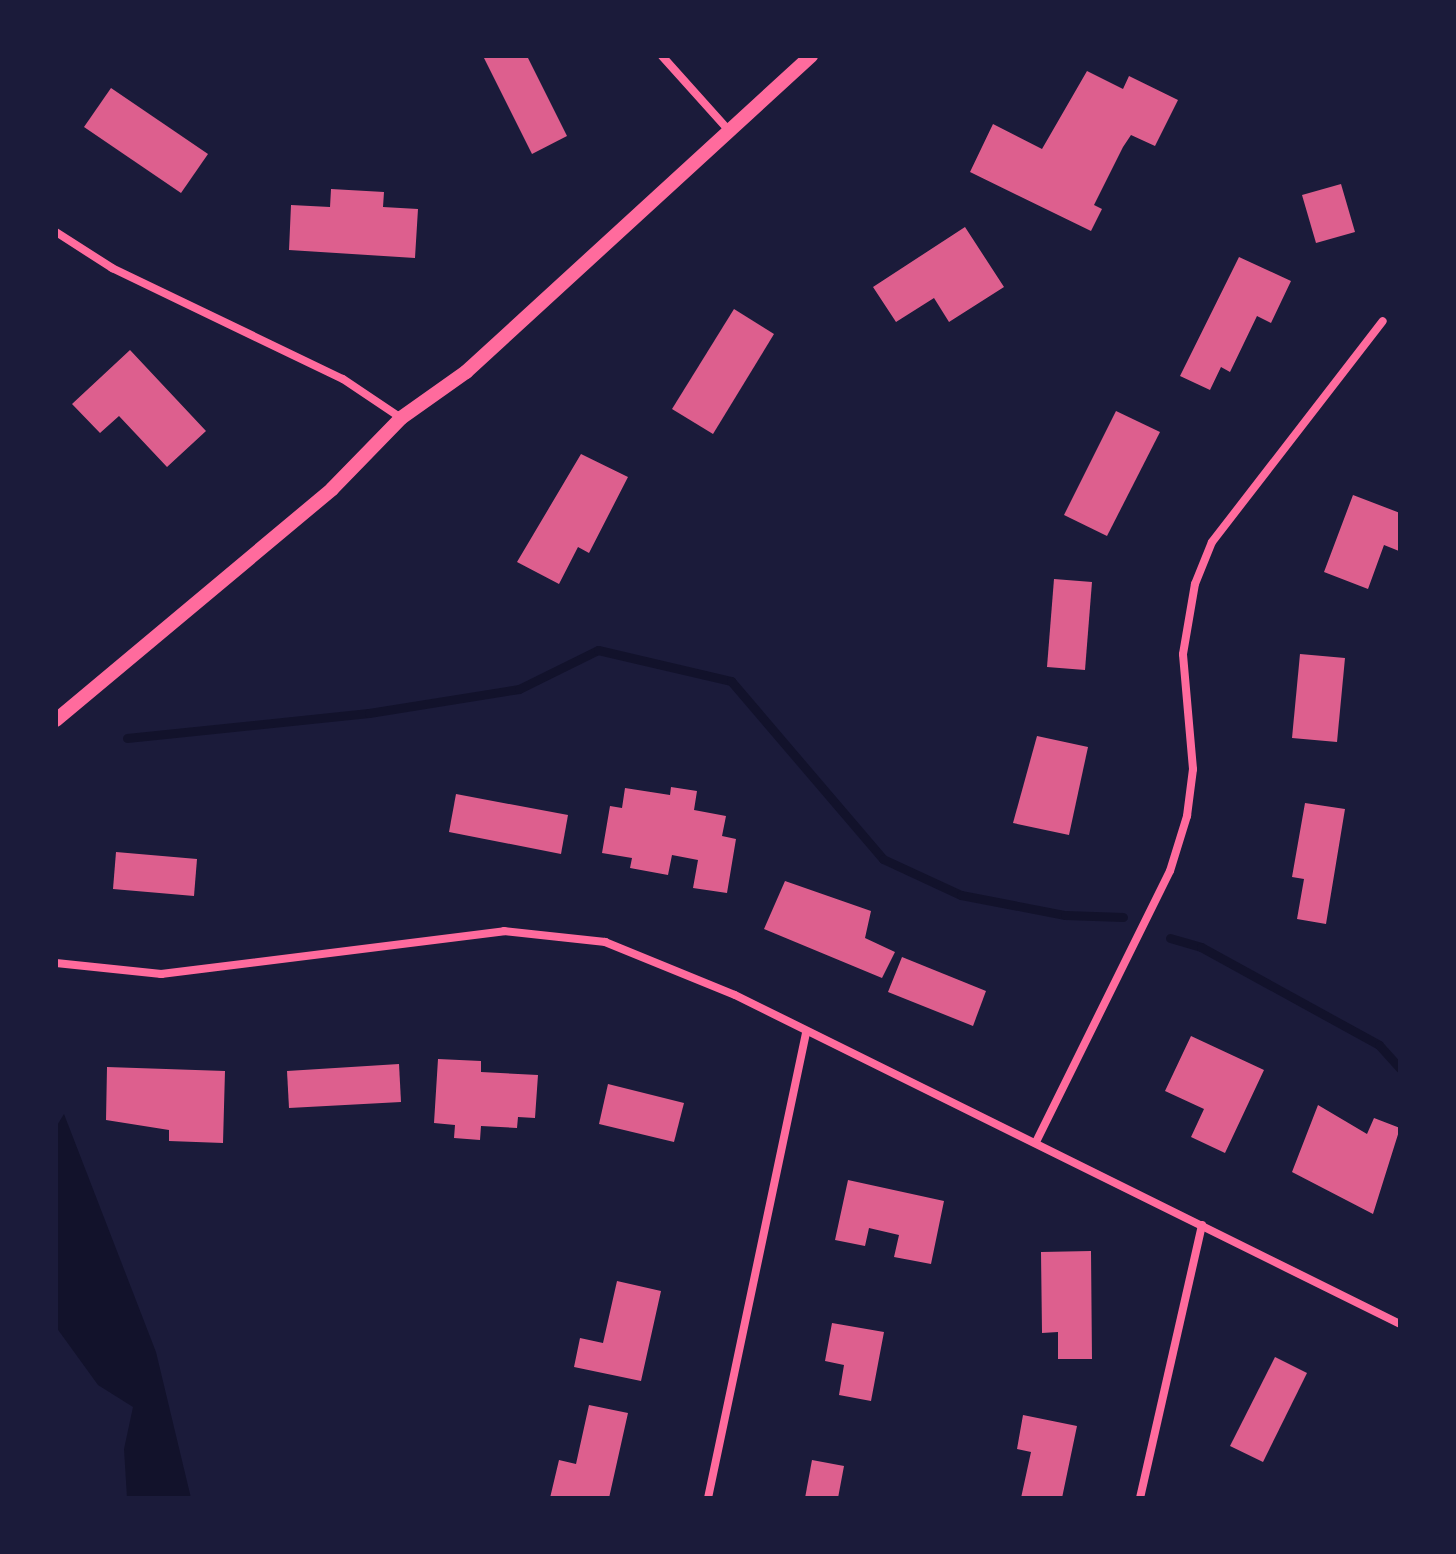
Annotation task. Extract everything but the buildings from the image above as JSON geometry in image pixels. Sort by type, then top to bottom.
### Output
[{"type":"street","points":[[662,56],[732,133]]},
{"type":"street","points":[[56,720],[332,489],[401,418],[466,372],[732,133],[811,56]]},
{"type":"street","points":[[56,232],[112,268],[343,379],[401,418]]},
{"type":"street","points":[[1036,1142],[1170,871],[1187,816],[1193,753],[1183,654],[1201,570],[1212,542],[1383,321]]},
{"type":"street","points":[[56,963],[161,974],[469,933],[538,932],[664,961],[1400,1324]]},
{"type":"street","points":[[708,1498],[806,1032]]},
{"type":"street","points":[[1140,1498],[1202,1225]]},
{"type":"shaded area","points":[[64,1114],[156,1352],[191,1498],[127,1498],[124,1449],[133,1407],[98,1385],[56,1327],[56,1127]]},
{"type":"waterway","points":[[127,738],[369,713],[519,689],[598,650],[731,681],[883,859],[961,895],[1065,915],[1123,917]]},
{"type":"waterway","points":[[1170,938],[1201,947],[1379,1045],[1400,1068]]}]
